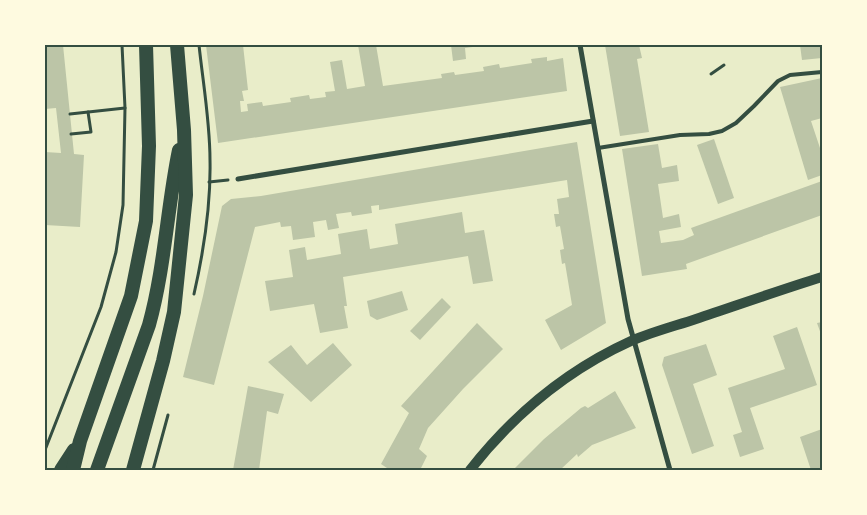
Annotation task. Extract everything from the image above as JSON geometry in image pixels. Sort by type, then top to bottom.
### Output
[{"type":"highway","points":[[73,470],[80,441],[131,296],[146,221],[149,146],[146,45]]},
{"type":"highway","points":[[133,470],[163,361],[174,312],[186,195],[184,130],[177,45]]},
{"type":"highway","points":[[97,470],[149,324],[155,302],[164,256],[172,186],[184,130]]},
{"type":"highway","points":[[61,470],[80,441]]},
{"type":"main road","points":[[470,470],[516,418],[552,387],[599,357],[633,340],[822,277]]},
{"type":"street","points":[[580,45],[628,320],[670,470]]},
{"type":"street","points":[[238,178],[593,120]]},
{"type":"lane","points":[[598,148],[680,135],[709,134],[722,131],[736,123],[778,81],[790,76],[822,72]]},
{"type":"path","points":[[45,450],[101,307],[116,252],[123,205],[125,108],[122,45]]},
{"type":"path","points":[[195,289],[208,225],[209,182],[209,134],[199,45]]},
{"type":"path","points":[[711,74],[724,65]]},
{"type":"path","points":[[70,114],[125,108]]},
{"type":"path","points":[[71,134],[91,132],[88,112]]},
{"type":"path","points":[[209,182],[238,178]]},
{"type":"building","points":[[45,45],[63,45],[74,154],[84,155],[80,227],[45,225],[45,152],[61,153],[56,108],[45,109]]},
{"type":"building","points":[[206,45],[243,45],[248,90],[242,91],[244,101],[240,101],[241,112],[248,111],[247,104],[262,102],[263,106],[291,102],[290,98],[309,95],[310,99],[326,97],[325,92],[335,91],[330,62],[342,60],[347,89],[365,86],[358,45],[376,45],[383,86],[442,78],[441,74],[454,72],[455,75],[484,71],[483,67],[499,64],[500,68],[532,63],[531,59],[547,57],[547,61],[563,58],[567,91],[218,143]]},
{"type":"building","points":[[451,45],[480,46],[465,48],[466,59],[453,61]]},
{"type":"building","points":[[605,45],[639,45],[642,58],[637,59],[649,132],[620,136]]},
{"type":"building","points":[[800,45],[822,45],[822,58],[802,60]]},
{"type":"building","points":[[822,78],[822,118],[811,121],[822,154],[822,175],[808,180],[780,87]]},
{"type":"building","points":[[714,139],[734,198],[718,204],[697,145]]},
{"type":"building","points":[[577,142],[606,323],[561,350],[545,320],[572,305],[565,263],[562,264],[560,250],[564,249],[560,226],[556,227],[554,214],[559,214],[557,199],[569,197],[567,180],[379,210],[379,205],[371,206],[372,213],[352,216],[351,212],[336,214],[339,228],[328,230],[326,220],[313,222],[315,237],[293,240],[291,226],[281,227],[280,222],[255,227],[214,385],[183,377],[222,206],[231,199],[261,196]]},
{"type":"building","points":[[658,144],[662,168],[677,165],[679,181],[658,184],[663,218],[679,214],[681,227],[659,231],[661,243],[683,240],[694,235],[691,228],[822,181],[822,215],[686,264],[687,269],[642,276],[622,149]]},
{"type":"building","points":[[462,212],[465,233],[484,230],[493,281],[473,284],[468,256],[343,277],[347,306],[344,306],[348,328],[320,333],[314,304],[270,311],[265,281],[293,277],[289,250],[305,247],[307,260],[341,254],[338,234],[367,229],[370,249],[398,244],[395,224]]},
{"type":"building","points":[[402,291],[408,310],[377,320],[370,316],[367,301]]},
{"type":"building","points":[[442,298],[451,307],[420,340],[410,331]]},
{"type":"building","points":[[822,322],[822,337],[817,323]]},
{"type":"building","points":[[477,323],[503,349],[428,428],[419,449],[427,456],[420,470],[386,470],[387,468],[381,464],[409,413],[401,406]]},
{"type":"building","points":[[797,327],[817,385],[750,408],[764,449],[740,457],[733,435],[742,432],[728,388],[785,369],[773,336]]},
{"type":"building","points":[[333,343],[352,365],[311,402],[268,362],[291,345],[307,365]]},
{"type":"building","points":[[706,344],[717,375],[693,384],[714,446],[692,454],[662,365],[664,357]]},
{"type":"building","points":[[248,386],[284,394],[278,414],[267,411],[259,470],[233,470]]},
{"type":"building","points":[[615,391],[636,428],[592,445],[578,457],[577,454],[560,470],[513,470],[544,439],[581,408],[585,406],[588,408]]},
{"type":"building","points":[[822,429],[822,470],[811,470],[800,437]]}]
